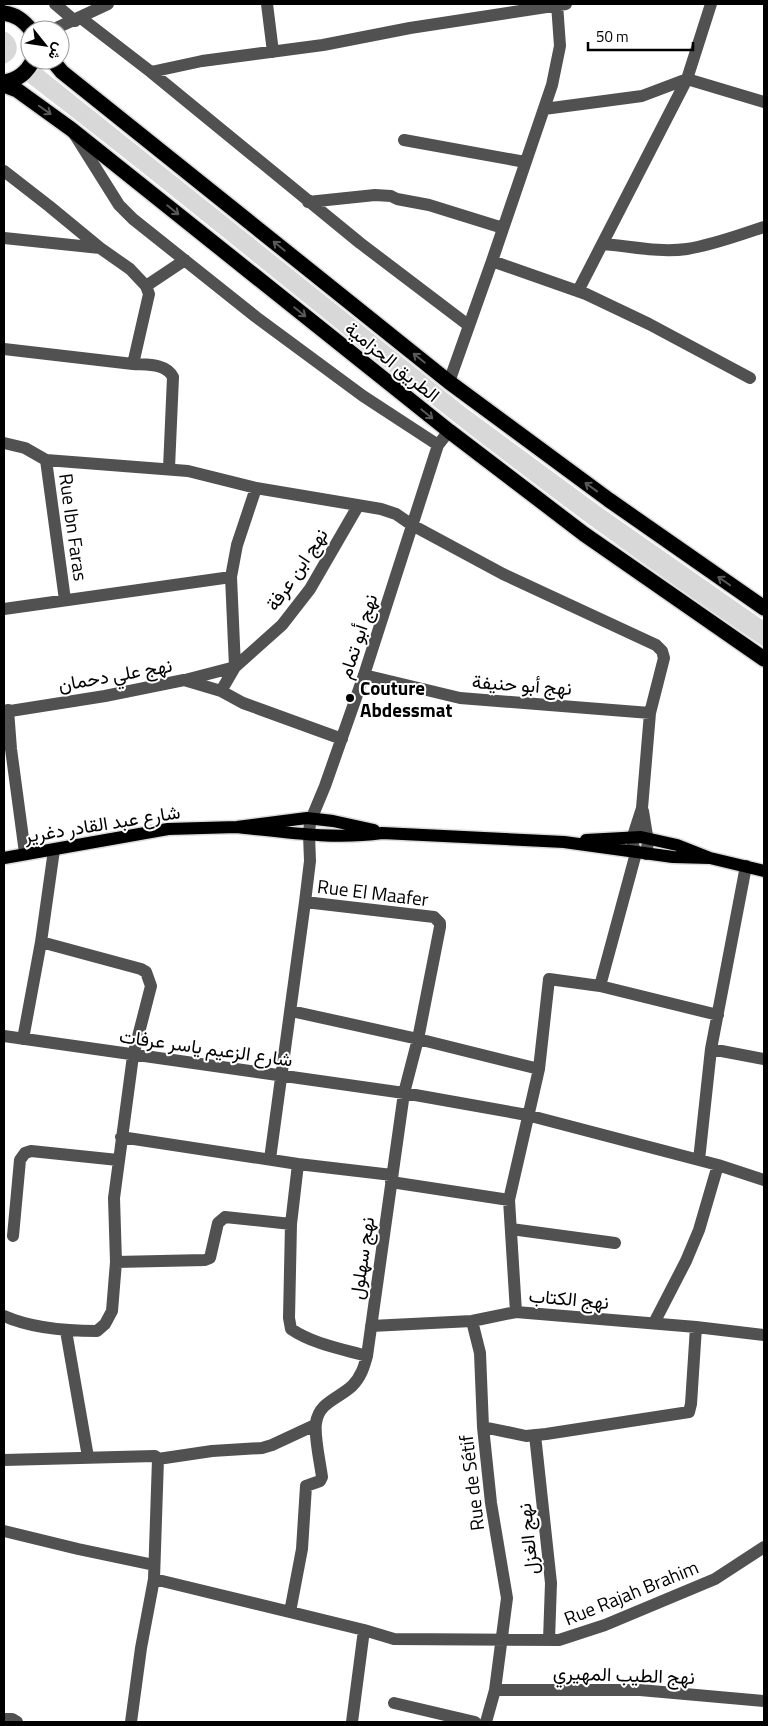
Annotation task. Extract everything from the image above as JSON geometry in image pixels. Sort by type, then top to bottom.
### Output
[{"type":"highway","points":[[4,13],[21,20]]},
{"type":"highway","name":"الطريق الحزامية","points":[[4,84],[17,79],[27,70]]},
{"type":"highway","name":"الطريق الحزامية","points":[[60,70],[449,382],[609,500],[764,608]]},
{"type":"highway","name":"الطريق الحزامية","points":[[4,84],[17,90],[71,129],[449,431],[584,534],[764,659]]},
{"type":"main road","name":"شارع عبد القادر دغرير","points":[[4,858],[168,829],[237,826],[317,819],[382,833]]},
{"type":"main road","name":"شارع عبد القادر دغرير","points":[[237,826],[314,835],[353,836],[382,833],[564,842],[673,857],[710,858]]},
{"type":"main road","name":"شارع عبد القادر دغرير","points":[[564,842],[633,836],[647,838],[677,845],[710,858],[764,871]]},
{"type":"street","points":[[55,4],[151,72],[360,244],[468,325]]},
{"type":"street","points":[[70,22],[108,4]]},
{"type":"street","points":[[267,4],[273,52]]},
{"type":"street","points":[[151,72],[202,61],[323,45],[410,28],[560,4],[560,46],[552,86],[449,382]]},
{"type":"street","points":[[578,291],[687,79],[711,4]]},
{"type":"street","points":[[544,109],[642,96],[687,79],[764,102]]},
{"type":"street","points":[[71,129],[119,205],[256,317],[363,396],[438,446]]},
{"type":"street","points":[[404,140],[525,162]]},
{"type":"street","points":[[4,171],[100,248],[130,269],[146,286],[149,294],[133,364]]},
{"type":"street","points":[[308,202],[375,195],[391,196],[397,199],[429,205],[503,228]]},
{"type":"street","points":[[602,244],[661,250],[686,249],[764,227]]},
{"type":"street","points":[[4,238],[100,248]]},
{"type":"street","points":[[146,286],[185,260]]},
{"type":"street","points":[[492,261],[578,291],[650,324],[750,378]]},
{"type":"street","points":[[4,349],[165,367],[173,377],[169,468]]},
{"type":"street","name":"نهج أبو تمام","points":[[270,1159],[317,819],[326,786],[438,446],[449,431]]},
{"type":"street","points":[[4,443],[25,448],[46,460],[169,468],[256,488],[381,509],[396,514],[412,525],[512,578],[656,645],[662,651],[664,658],[650,713],[642,808],[633,836],[633,845],[641,853]]},
{"type":"street","name":"Rue Ibn Faras","points":[[46,460],[65,600]]},
{"type":"street","points":[[221,691],[236,666],[231,577],[237,545],[256,488]]},
{"type":"street","name":"نهج ابن عرفة","points":[[236,666],[282,625],[310,589],[358,506]]},
{"type":"street","points":[[4,609],[231,577]]},
{"type":"street","points":[[184,680],[236,666]]},
{"type":"street","name":"نهج أبو حنيفة","points":[[364,675],[460,698],[650,713]]},
{"type":"street","name":"نهج علي دحمان","points":[[6,711],[105,696],[184,680],[221,691],[243,703],[342,739]]},
{"type":"street","points":[[6,711],[25,853]]},
{"type":"street","points":[[600,986],[641,853],[648,846],[642,808]]},
{"type":"street","points":[[22,1039],[41,942],[54,850]]},
{"type":"street","points":[[699,1160],[711,1049],[746,866]]},
{"type":"street","name":"Rue El Maafer","points":[[305,902],[434,917],[437,919]]},
{"type":"street","name":"نهج سهلول","points":[[315,1425],[321,1408],[359,1378],[367,1356],[404,1094],[418,1039],[440,927],[437,919]]},
{"type":"street","points":[[4,1316],[13,1320],[66,1330],[97,1331],[105,1324],[112,1311],[116,1262],[114,1198],[118,1160],[134,1056],[151,986],[146,972],[141,969],[41,942]]},
{"type":"street","points":[[516,1312],[509,1200],[539,1069],[549,979],[600,986],[718,1015]]},
{"type":"street","points":[[291,1011],[418,1039],[539,1069]]},
{"type":"street","name":"شارع الزعيم ياسر عرفات","points":[[4,1036],[404,1094],[527,1115],[718,1165],[764,1180]]},
{"type":"street","points":[[711,1049],[764,1059]]},
{"type":"street","points":[[121,1137],[270,1159],[509,1200]]},
{"type":"street","points":[[13,1236],[20,1160],[25,1153],[31,1151],[118,1160]]},
{"type":"street","points":[[298,1164],[291,1224],[289,1318],[291,1329],[300,1335],[314,1340],[367,1356]]},
{"type":"street","points":[[654,1323],[686,1261],[699,1230],[718,1165]]},
{"type":"street","points":[[116,1262],[205,1260],[210,1258],[218,1223],[225,1217],[291,1224]]},
{"type":"street","points":[[511,1229],[615,1243]]},
{"type":"street","name":"نهج الكتاب","points":[[371,1326],[472,1321],[516,1312],[696,1326],[764,1335]]},
{"type":"street","name":"Rue de Sétif","points":[[472,1321],[480,1352],[483,1427],[491,1503],[507,1598],[495,1690],[486,1722]]},
{"type":"street","points":[[483,1427],[526,1436],[689,1412],[696,1326]]},
{"type":"street","points":[[66,1330],[88,1457]]},
{"type":"street","points":[[4,1460],[156,1457],[262,1448],[315,1425],[322,1477],[320,1480],[309,1484],[306,1488],[302,1549],[290,1612]]},
{"type":"street","name":"نهج الغزل","points":[[535,1435],[551,1583],[549,1640]]},
{"type":"street","points":[[131,1722],[141,1648],[154,1579],[156,1457]]},
{"type":"street","points":[[4,1531],[78,1550],[154,1565]]},
{"type":"street","name":"Rue Rajah Brahim","points":[[154,1579],[394,1639],[559,1640],[605,1625],[715,1579],[764,1547]]},
{"type":"street","points":[[352,1722],[364,1630]]},
{"type":"street","name":"نهج الطيب المهيري","points":[[495,1690],[640,1690],[758,1700]]},
{"type":"street","points":[[394,1702],[475,1722]]},
{"type":"street","points":[[4,1719],[12,1719],[17,1722]]},
{"type":"shaded area","points":[[4,31],[13,38],[17,48],[14,57],[4,64]]},
{"type":"shaded area","points":[[37,70],[43,70],[466,408],[602,508],[764,621],[764,647],[668,581],[504,461],[27,82]]},
{"type":"place","name":"Couture Abdessmat","points":[[350,698]]}]
